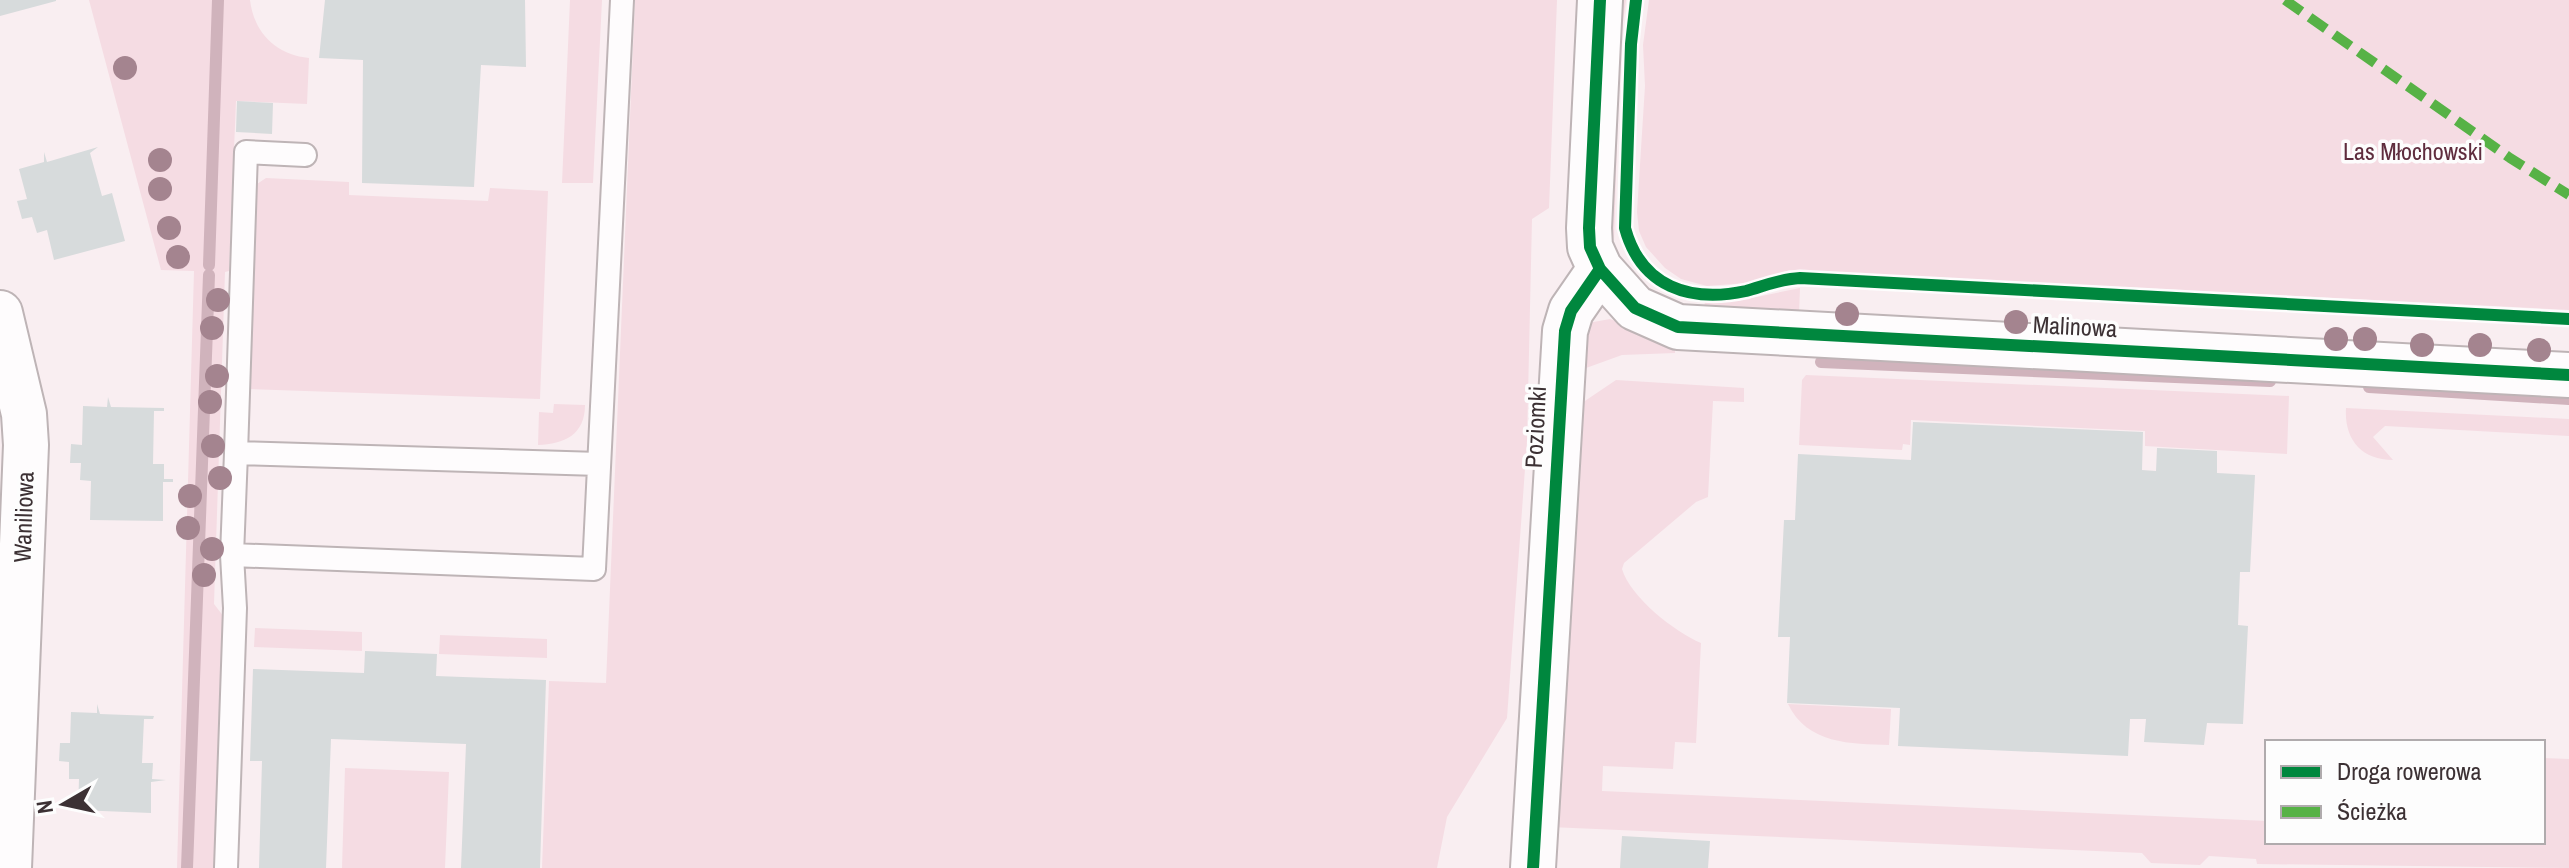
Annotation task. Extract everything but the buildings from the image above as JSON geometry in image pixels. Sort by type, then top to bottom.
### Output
[{"type":"street","points":[[1600,0],[1589,228],[1590,247],[1600,269]]},
{"type":"street","name":"Malinowa","points":[[1600,269],[1635,308],[1655,320],[1678,327],[2569,375]]},
{"type":"street","name":"Poziomki","points":[[1533,868],[1565,331],[1571,311],[1600,269]]},
{"type":"street","name":"Waniliowa","points":[[0,313],[24,414],[26,445],[10,572],[9,868]]},
{"type":"lane","points":[[232,555],[594,569],[622,0]]},
{"type":"lane","points":[[226,868],[235,608],[232,555],[246,152],[305,155]]},
{"type":"lane","points":[[236,453],[599,464]]},
{"type":"green space","points":[[89,0],[250,0],[256,23],[269,40],[286,52],[309,58],[307,104],[236,101],[229,271],[225,272],[214,604],[224,617],[215,868],[177,868],[194,271],[161,270]]},
{"type":"green space","points":[[570,0],[602,0],[593,183],[562,183]]},
{"type":"green space","points":[[635,0],[1557,0],[1549,208],[1532,219],[1527,441],[1507,718],[1447,817],[1437,868],[542,868],[549,681],[606,683]]},
{"type":"green space","points":[[1619,0],[1626,0],[1620,43],[1614,241],[1609,216]]},
{"type":"green space","name":"Las Młochowski","points":[[1649,0],[2569,0],[2569,310],[1790,270],[1747,283],[1707,286],[1681,279],[1665,268],[1646,247],[1639,231],[1637,212],[1645,86],[1643,45]]},
{"type":"green space","points":[[266,178],[349,182],[349,195],[488,201],[490,188],[548,191],[540,399],[247,389],[257,184]]},
{"type":"green space","points":[[1800,288],[1799,313],[1704,313],[1705,300],[1737,301]]},
{"type":"green space","points":[[1610,319],[1675,343],[1675,353],[1622,355],[1575,372],[1588,323]]},
{"type":"green space","points":[[1806,375],[2289,396],[2287,454],[2145,446],[2145,431],[1911,420],[1910,445],[1903,444],[1902,450],[1799,445],[1802,380]]},
{"type":"green space","points":[[1616,380],[1744,388],[1744,402],[1713,401],[1708,497],[1696,502],[1624,563],[1622,569],[1644,602],[1679,631],[1701,643],[1696,743],[1675,742],[1673,769],[1603,766],[1602,791],[2265,821],[2265,844],[2545,844],[2545,758],[2569,759],[2569,868],[2257,864],[2256,859],[2209,856],[2200,865],[2151,863],[2142,853],[1550,827],[1573,409]]},
{"type":"green space","points":[[554,404],[585,405],[581,424],[564,440],[538,445],[539,412],[553,413]]},
{"type":"green space","points":[[2346,408],[2569,419],[2569,436],[2385,426],[2373,437],[2393,460],[2382,459],[2357,446],[2348,429]]},
{"type":"green space","points":[[255,628],[362,632],[362,651],[254,647]]},
{"type":"green space","points":[[440,635],[547,639],[547,658],[439,654]]},
{"type":"green space","points":[[1788,704],[1891,709],[1889,745],[1845,742],[1818,734],[1796,717]]},
{"type":"green space","points":[[345,768],[449,772],[445,868],[342,868]]},
{"type":"waterway","points":[[209,265],[218,0]]},
{"type":"waterway","points":[[187,868],[209,275]]},
{"type":"waterway","points":[[1821,362],[2270,381]]},
{"type":"waterway","points":[[2369,387],[2569,399]]},
{"type":"marked path","points":[[2285,0],[2510,158],[2569,195]]},
{"type":"cycle path","points":[[1533,868],[1565,331],[1571,311],[1600,269],[1590,247],[1589,228],[1600,0]]},
{"type":"cycle path","points":[[1636,0],[1631,44],[1625,228],[1632,248],[1643,264],[1670,286],[1687,292],[1725,294],[1800,278],[2569,319]]},
{"type":"cycle path","points":[[1600,269],[1635,308],[1678,327],[2569,375]]}]
